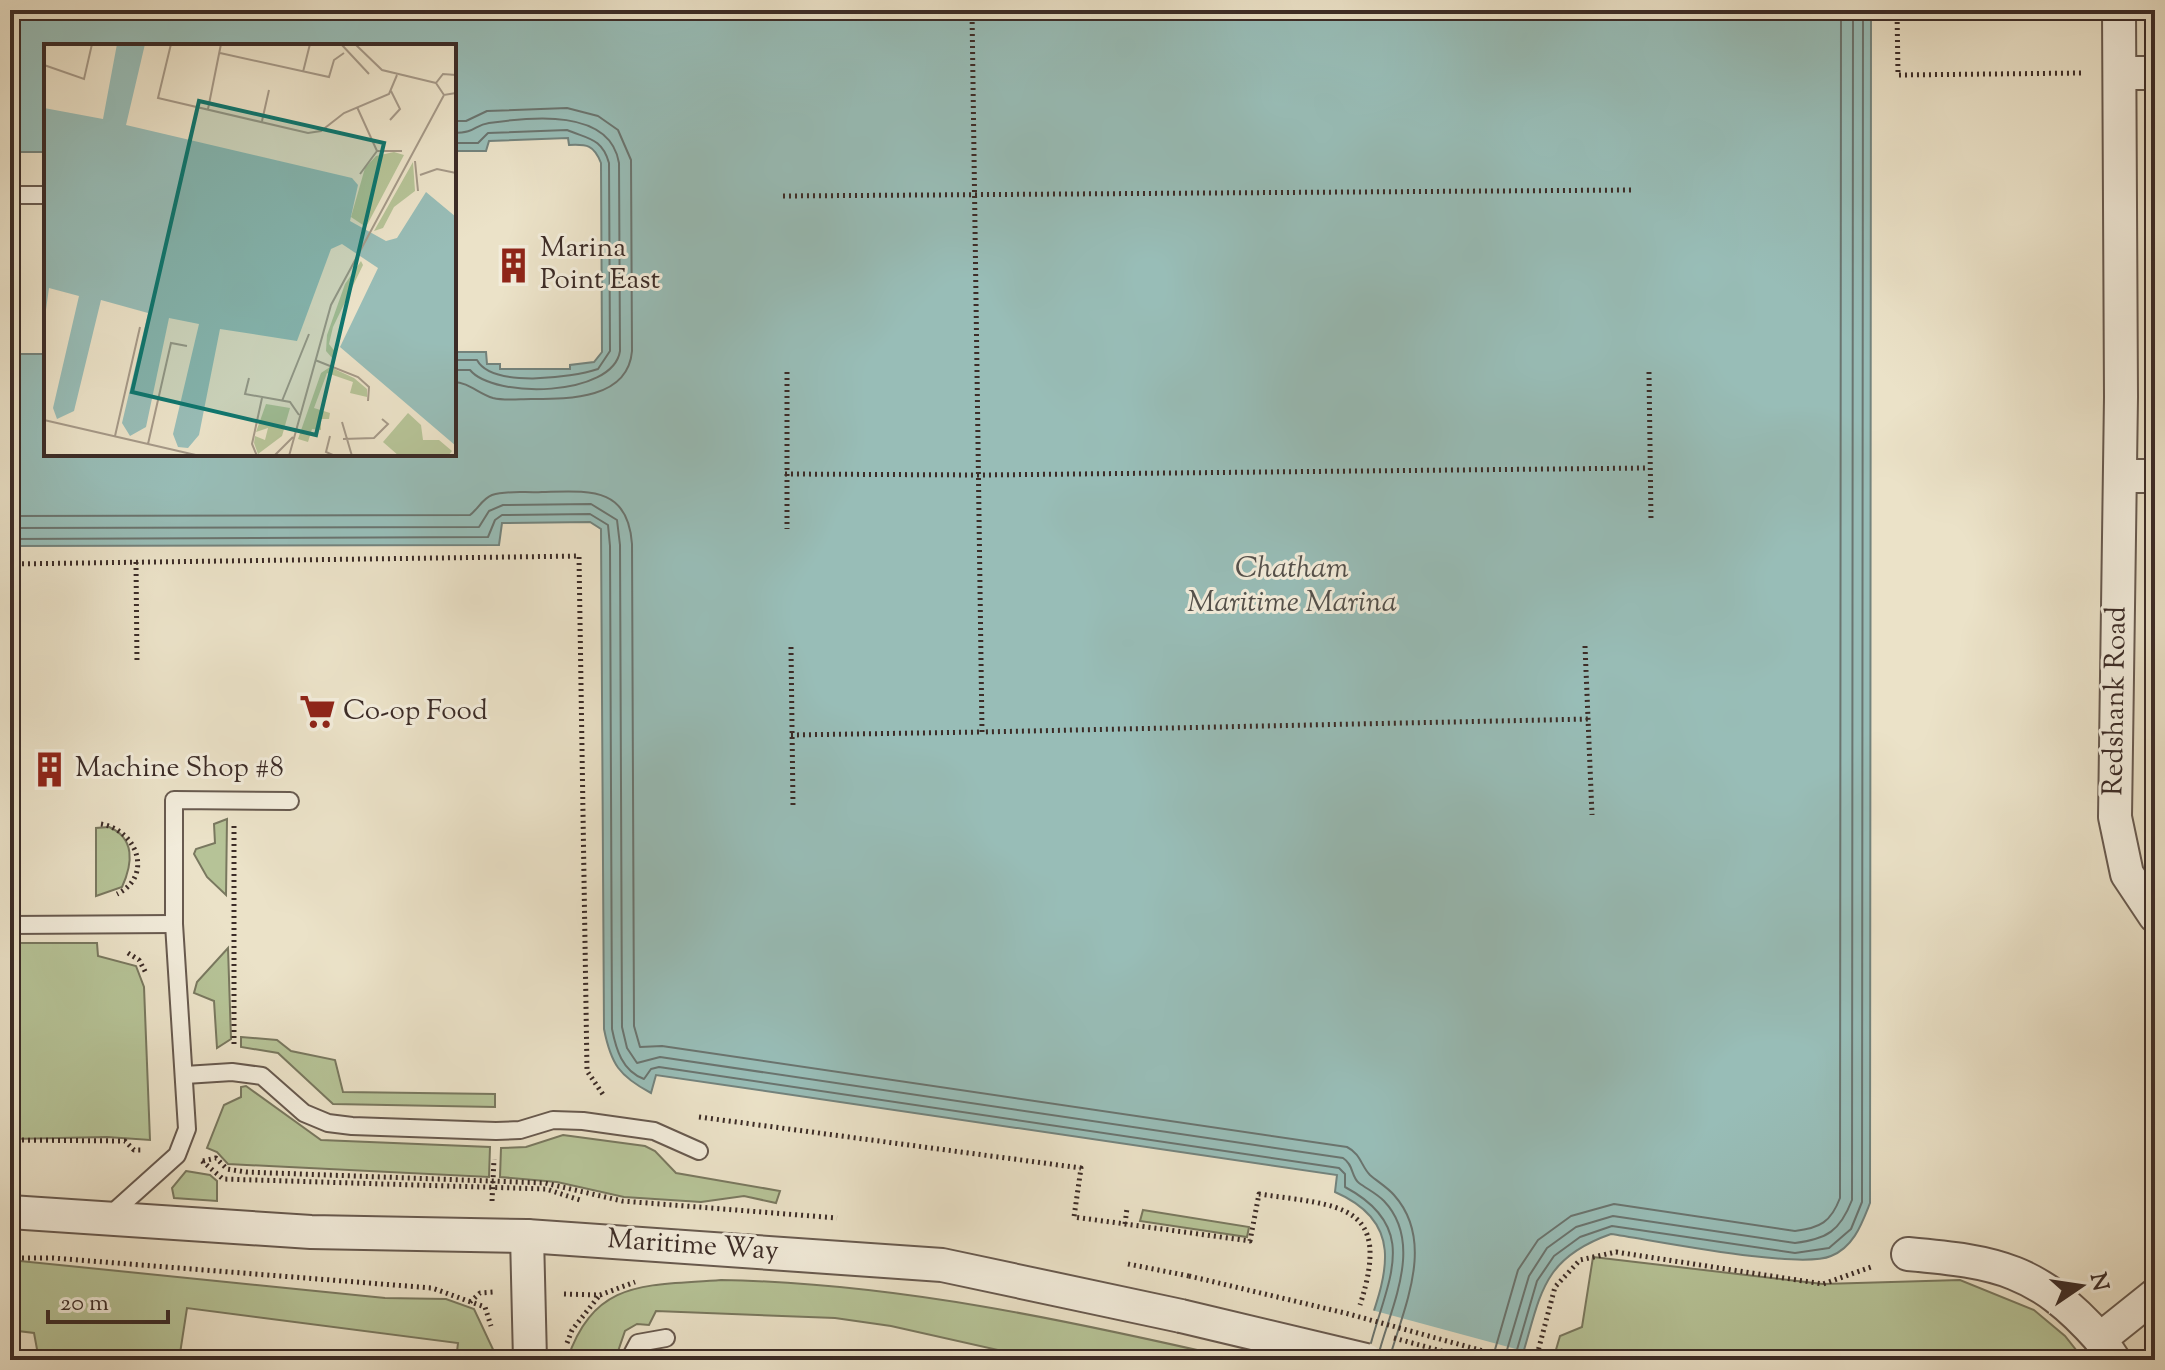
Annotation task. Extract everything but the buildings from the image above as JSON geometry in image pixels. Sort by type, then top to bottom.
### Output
[{"type":"street","name":"Redshank Road","points":[[2119,10],[2120,476],[2115,817],[2127,874],[2155,916]]},
{"type":"street","points":[[2120,73],[2155,73]]},
{"type":"street","points":[[2120,476],[2155,476]]},
{"type":"street","name":"Maritime Way","points":[[10,1212],[311,1232],[527,1236],[942,1265],[1181,1316],[1366,1360]]},
{"type":"street","points":[[527,1236],[530,1360]]},
{"type":"street","points":[[1908,1254],[1989,1263],[2022,1275],[2065,1302],[2107,1349],[2155,1295]]},
{"type":"lane","points":[[10,195],[44,195]]},
{"type":"lane","points":[[104,1220],[177,1155],[187,1129],[174,924],[174,800],[290,801]]},
{"type":"lane","points":[[10,925],[174,924]]},
{"type":"lane","points":[[185,1075],[232,1072],[262,1076],[304,1113],[328,1123],[496,1131],[520,1130],[553,1120],[583,1121],[654,1131],[699,1151]]},
{"type":"lane","points":[[629,1360],[638,1343],[666,1338]]},
{"type":"path","points":[[972,10],[982,732]]},
{"type":"path","points":[[1897,10],[1898,75],[2120,73]]},
{"type":"path","points":[[783,196],[1634,190]]},
{"type":"path","points":[[787,372],[787,529]]},
{"type":"path","points":[[1649,372],[1651,520]]},
{"type":"path","points":[[785,474],[1645,468]]},
{"type":"path","points":[[10,564],[579,556],[587,1071],[608,1100]]},
{"type":"path","points":[[136,562],[137,664]]},
{"type":"path","points":[[1585,646],[1592,815]]},
{"type":"path","points":[[791,647],[793,806]]},
{"type":"path","points":[[791,735],[1591,719]]},
{"type":"path","points":[[234,800],[233,1049],[244,1050]]},
{"type":"path","points":[[101,824],[116,827],[127,834],[137,854],[131,883],[106,900]]},
{"type":"path","points":[[118,949],[139,960],[147,972],[148,988]]},
{"type":"path","points":[[693,1117],[755,1122],[1081,1168],[1074,1217],[1125,1224],[1250,1241],[1259,1194],[1332,1204],[1353,1213],[1367,1231],[1373,1252],[1360,1305]]},
{"type":"path","points":[[493,1174],[494,1158]]},
{"type":"path","points":[[1125,1224],[1127,1208]]},
{"type":"path","points":[[1537,1355],[1555,1287],[1580,1260],[1616,1252],[1823,1284],[1908,1254]]},
{"type":"path","points":[[10,1258],[53,1258],[432,1288],[485,1307],[495,1336]]},
{"type":"path","points":[[565,1351],[572,1330],[600,1295]]},
{"type":"green space","points":[[227,819],[226,895],[207,877],[194,854],[196,849],[215,843],[214,824]]},
{"type":"green space","points":[[109,827],[124,838],[130,860],[122,887],[96,896],[96,828]]},
{"type":"green space","points":[[10,943],[97,943],[98,956],[136,966],[144,987],[150,1140],[107,1137],[10,1139]]},
{"type":"green space","points":[[228,948],[231,1039],[217,1048],[214,1001],[194,993],[197,982]]},
{"type":"green space","points":[[241,1037],[277,1040],[291,1051],[335,1060],[343,1092],[495,1094],[495,1107],[333,1104],[278,1053],[241,1047]]},
{"type":"green space","points":[[246,1086],[321,1140],[490,1147],[489,1177],[228,1164],[217,1152],[207,1148],[224,1105],[241,1097],[241,1087]]},
{"type":"green space","points":[[563,1135],[645,1146],[655,1151],[676,1173],[780,1191],[776,1203],[744,1196],[701,1202],[624,1197],[557,1182],[500,1177],[501,1148],[526,1147]]},
{"type":"green space","points":[[186,1171],[210,1175],[217,1181],[217,1201],[174,1198],[172,1188]]},
{"type":"green space","points":[[1143,1210],[1249,1227],[1247,1237],[1140,1221]]},
{"type":"green space","points":[[1593,1257],[1823,1284],[1960,1280],[2034,1310],[2065,1336],[2084,1360],[1553,1360],[1560,1336],[1582,1327]]},
{"type":"green space","points":[[10,1260],[385,1298],[446,1299],[474,1309],[498,1360],[456,1360],[458,1343],[187,1308],[179,1360],[39,1360],[34,1333],[10,1330]]},
{"type":"green space","points":[[721,1280],[852,1288],[983,1306],[1241,1360],[1043,1360],[891,1326],[835,1318],[656,1311],[649,1325],[637,1324],[625,1331],[615,1360],[567,1360],[579,1333],[592,1314],[608,1300],[647,1286]]},
{"type":"water","name":"Chatham Maritime Marina","points":[[10,10],[1871,10],[1870,1203],[1856,1234],[1846,1247],[1831,1256],[1789,1259],[1611,1234],[1570,1255],[1547,1282],[1521,1360],[1358,1360],[1381,1287],[1385,1264],[1384,1243],[1376,1224],[1361,1207],[1335,1192],[1337,1175],[656,1075],[651,1093],[640,1087],[618,1068],[604,1029],[601,529],[590,522],[502,523],[499,545],[10,546],[10,354],[44,354],[44,456],[456,456],[456,352],[486,352],[487,364],[500,364],[500,369],[570,369],[570,365],[594,362],[602,352],[601,163],[596,152],[589,147],[569,145],[568,138],[489,141],[486,151],[456,151],[456,44],[44,44],[44,152],[10,152]]},
{"type":"pier","points":[[1368,1309],[1527,1352],[1525,1360],[1354,1360]]},
{"type":"place","name":"Marina Point East","points":[[514,265]]},
{"type":"place","name":"Co-op Food","points":[[317,712]]},
{"type":"place","name":"Machine Shop #8","points":[[49,769]]}]
